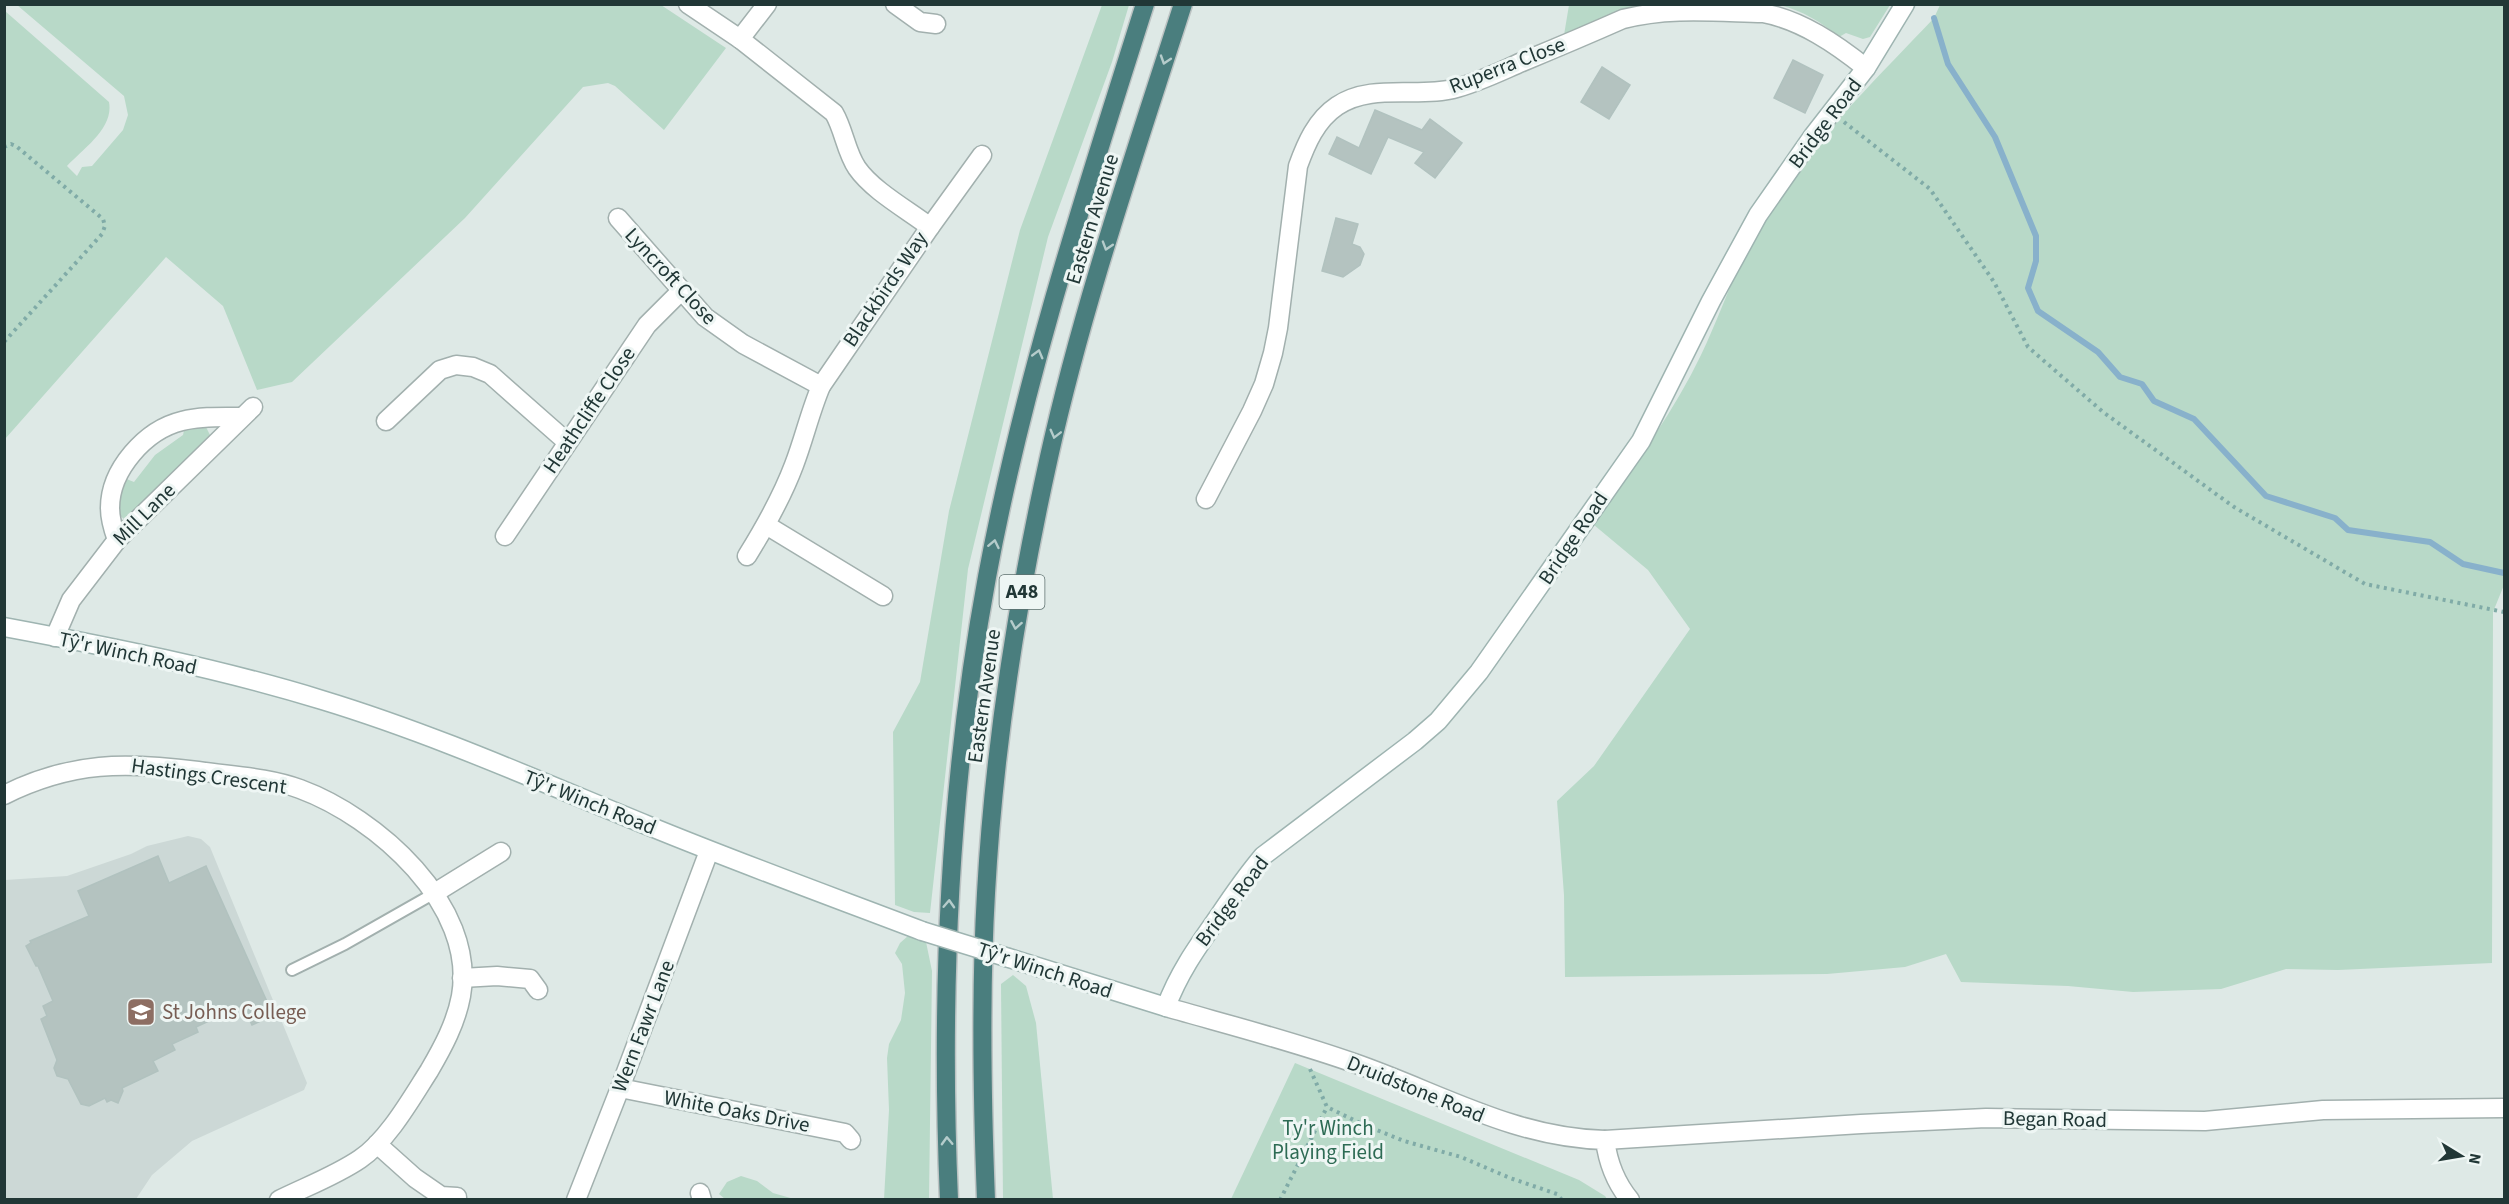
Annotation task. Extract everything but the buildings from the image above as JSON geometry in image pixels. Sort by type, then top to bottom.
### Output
[{"type":"highway","name":"Eastern Avenue","points":[[949,1200],[945,999],[950,896],[966,718],[984,599],[1022,416],[1042,338],[1145,4]]},
{"type":"highway","name":"Eastern Avenue","points":[[986,1200],[982,1052],[986,894],[994,791],[1012,648],[1050,454],[1069,379],[1100,270],[1183,4]]},
{"type":"street","name":"Blackbirds Way","points":[[688,4],[740,39],[834,113],[842,127],[847,148],[857,168],[869,181],[930,227],[821,386],[809,413],[795,463],[747,556]]},
{"type":"street","points":[[740,39],[767,4]]},
{"type":"street","points":[[895,4],[920,22],[936,24]]},
{"type":"street","name":"Bridge Road","points":[[1166,1007],[1173,986],[1192,955],[1263,856],[1422,734],[1452,705],[1485,663],[1641,441],[1758,215],[1866,68],[1905,4]]},
{"type":"street","name":"Ruperra Close","points":[[1206,499],[1264,384],[1278,328],[1298,166],[1307,142],[1336,106],[1354,97],[1376,93],[1453,89],[1478,81],[1623,19],[1646,13],[1669,11],[1778,15],[1794,20],[1866,68]]},
{"type":"street","points":[[930,227],[982,155]]},
{"type":"street","name":"Lyncroft Close","points":[[618,218],[705,317],[721,330],[769,360],[821,386]]},
{"type":"street","name":"Heathcliffe Close","points":[[505,536],[647,325],[682,290]]},
{"type":"street","points":[[386,421],[440,370],[456,365],[473,367],[490,374],[567,442]]},
{"type":"street","name":"Mill Lane","points":[[55,637],[71,600],[117,540],[247,412],[181,421],[168,425],[147,439],[127,460],[114,483],[110,509],[117,540]]},
{"type":"street","points":[[765,525],[883,596]]},
{"type":"street","name":"Tŷ'r Winch Road","points":[[4,627],[140,654],[323,700],[432,738],[709,851],[922,931],[1166,1007]]},
{"type":"street","name":"Hastings Crescent","points":[[4,795],[38,780],[63,773],[121,764],[147,765],[277,782],[327,801],[370,826],[407,860],[434,894],[454,934],[462,978],[461,994],[452,1029],[412,1098],[377,1144],[361,1159],[279,1200]]},
{"type":"street","name":"Wern Fawr Lane","points":[[576,1200],[709,851]]},
{"type":"street","points":[[434,894],[501,852]]},
{"type":"street","points":[[462,978],[519,977],[530,979],[538,990]]},
{"type":"street","name":"Druidstone Road","points":[[1166,1007],[1355,1063],[1493,1119],[1555,1137],[1605,1140]]},
{"type":"street","name":"White Oaks Drive","points":[[620,1088],[845,1132],[851,1140]]},
{"type":"street","name":"Began Road","points":[[1605,1140],[1850,1124],[1986,1118],[2205,1121],[2323,1110],[2505,1108]]},
{"type":"street","points":[[1605,1140],[1607,1161],[1630,1200]]},
{"type":"street","points":[[377,1144],[415,1178],[441,1197],[458,1197]]},
{"type":"lane","points":[[292,970],[345,944],[434,894]]},
{"type":"path","points":[[1831,114],[1930,189],[1994,282],[2028,347],[2103,412],[2234,507],[2365,584],[2505,612]]},
{"type":"path","points":[[4,147],[11,144],[25,153],[103,219],[105,226],[102,234],[4,342]]},
{"type":"path","points":[[1310,1069],[1327,1107],[1404,1141],[1461,1156],[1510,1178],[1557,1194],[1562,1200]]},
{"type":"path","points":[[1280,1200],[1327,1107]]},
{"type":"shaded area","name":"St Johns College","points":[[188,836],[201,839],[210,847],[307,1083],[304,1090],[192,1141],[152,1175],[136,1199],[5,1200],[5,880],[67,876],[131,854],[147,846]]},
{"type":"green space","points":[[1890,4],[1870,37],[1863,39],[1846,33],[1839,37],[1811,18],[1780,5]]},
{"type":"green space","points":[[17,5],[661,5],[726,48],[664,130],[615,86],[608,83],[583,87],[465,218],[292,382],[257,390],[223,306],[166,257],[5,439],[5,11],[109,102],[107,120],[102,129],[67,166],[77,176],[82,167],[92,166],[123,130],[128,115],[124,96]]},
{"type":"green space","points":[[1102,5],[1129,5],[1112,62],[1048,237],[968,569],[930,913],[914,912],[895,905],[893,732],[920,682],[949,511],[1020,230]]},
{"type":"green space","points":[[1569,5],[1643,5],[1614,14],[1564,35]]},
{"type":"green space","points":[[1940,5],[2504,5],[2504,585],[2493,612],[2492,963],[2338,970],[2286,969],[2221,989],[2133,992],[2068,986],[1961,982],[1946,954],[1905,967],[1827,974],[1565,977],[1564,895],[1557,801],[1594,766],[1690,629],[1648,570],[1594,525],[1690,377],[1742,259],[1773,203],[1829,130],[1934,18]]},
{"type":"green space","points":[[205,425],[211,437],[129,519],[124,519],[118,514],[116,495],[124,478],[134,482],[155,455],[183,435],[185,426]]},
{"type":"green space","points":[[908,936],[926,942],[932,971],[929,1199],[884,1199],[889,1110],[887,1058],[889,1044],[901,1020],[905,993],[902,964],[895,953],[900,943]]},
{"type":"green space","points":[[1013,975],[1026,986],[1036,1023],[1053,1199],[1003,1199],[1001,984]]},
{"type":"green space","name":"Ty'r Winch Playing Field","points":[[1295,1063],[1579,1180],[1607,1199],[1231,1199]]},
{"type":"green space","points":[[741,1176],[757,1181],[773,1193],[794,1199],[725,1199],[719,1194],[727,1182]]},
{"type":"waterway","points":[[1934,18],[1948,64],[1995,137],[2036,236],[2036,261],[2028,288],[2038,311],[2098,352],[2120,377],[2142,384],[2154,401],[2194,419],[2266,496],[2335,518],[2348,530],[2430,542],[2463,564],[2504,573]]},
{"type":"place","name":"St Johns College","points":[[141,1012]]}]
